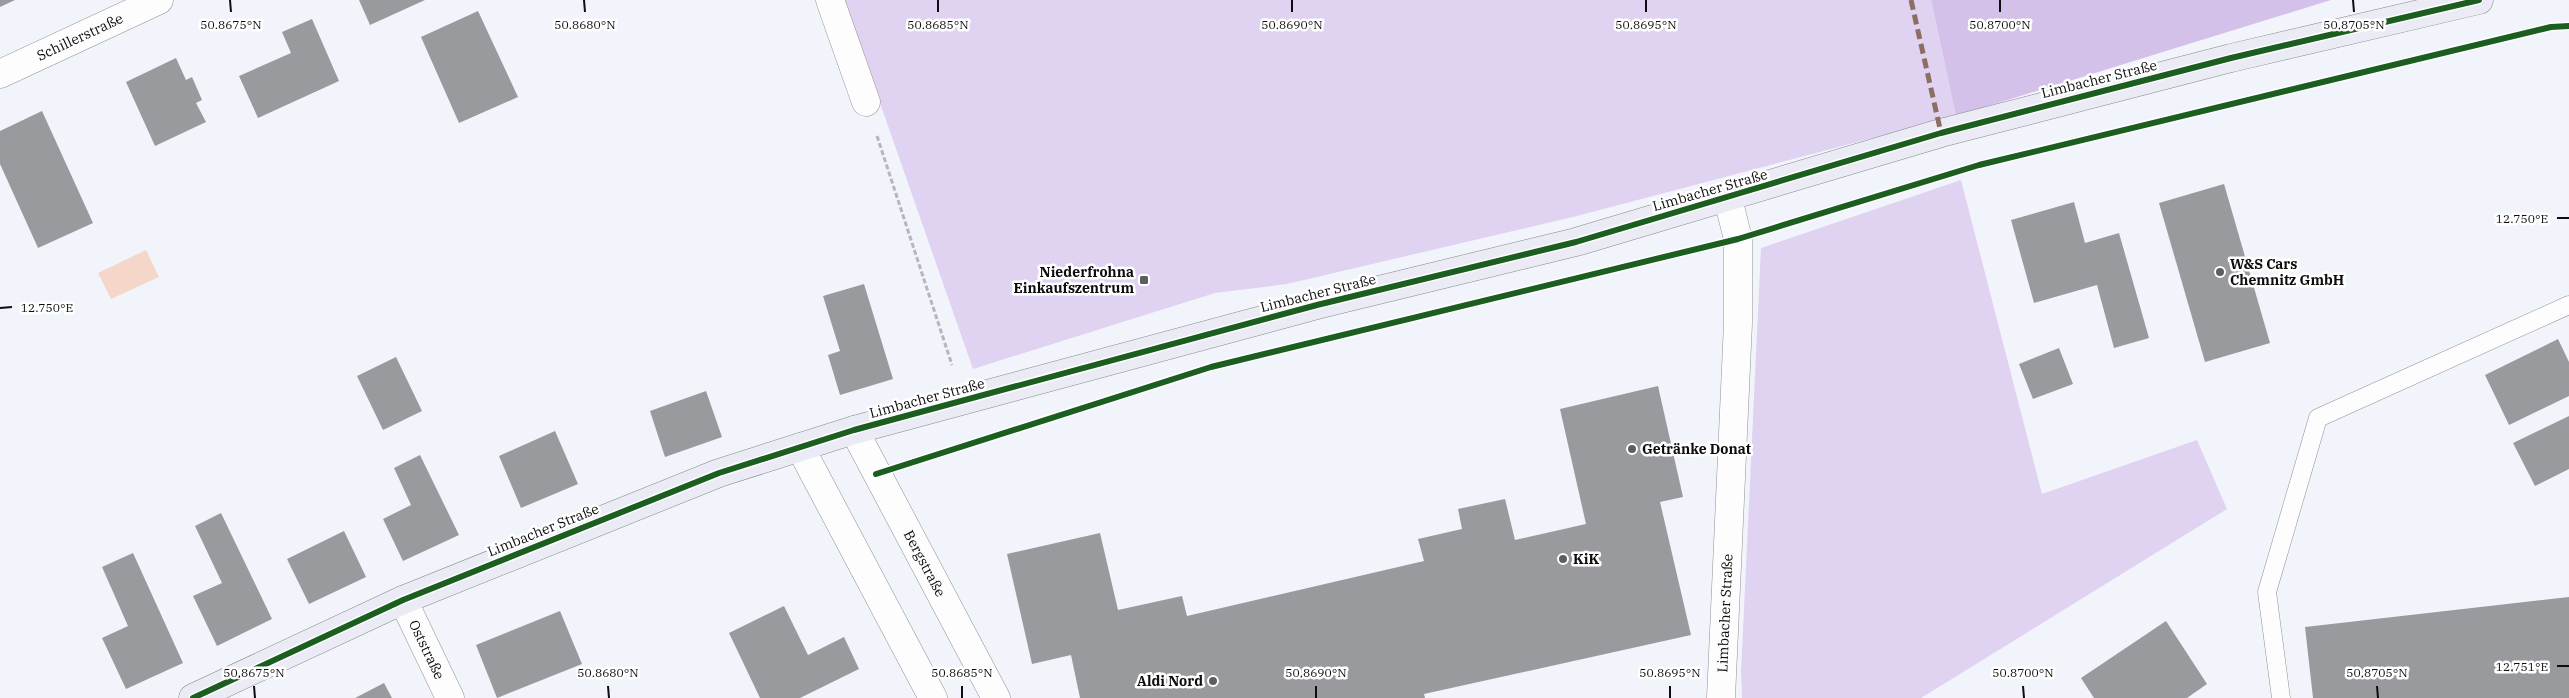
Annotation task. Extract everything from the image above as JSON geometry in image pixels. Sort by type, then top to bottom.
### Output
[{"type":"street","name":"Schillerstraße","points":[[0,74],[159,0]]},
{"type":"street","points":[[830,0],[866,102]]},
{"type":"street","name":"Limbacher Straße","points":[[193,698],[403,600],[719,473],[854,430],[1317,305],[1576,242],[1728,199],[1941,133],[2231,58],[2480,0]]},
{"type":"street","name":"Limbacher Straße","points":[[1721,698],[1738,323],[1738,240],[1728,199]]},
{"type":"street","name":"Bergstraße","points":[[854,430],[996,698]]},
{"type":"street","points":[[800,447],[933,698]]},
{"type":"street","name":"Oststraße","points":[[403,600],[450,698]]},
{"type":"lane","points":[[2281,698],[2267,592],[2318,418],[2569,305]]},
{"type":"path","points":[[866,102],[965,401]]},
{"type":"shaded area","points":[[844,0],[1931,0],[1956,116],[1577,216],[1287,284],[1215,293],[973,369]]},
{"type":"shaded area","points":[[1931,0],[2331,0],[1956,116]]},
{"type":"shaded area","points":[[1961,180],[2042,494],[2197,440],[2227,509],[1921,698],[1742,698],[1741,672],[1761,248]]},
{"type":"shaded area","points":[[146,250],[159,277],[111,299],[98,273]]},
{"type":"building","points":[[0,0],[15,0],[0,7]]},
{"type":"building","points":[[359,0],[425,0],[370,25]]},
{"type":"building","points":[[478,11],[518,97],[459,123],[421,37]]},
{"type":"building","points":[[312,19],[339,81],[258,118],[239,76],[291,53],[282,32]]},
{"type":"building","points":[[176,58],[186,80],[192,77],[202,100],[196,103],[206,122],[155,146],[126,82]]},
{"type":"building","points":[[42,111],[93,223],[38,248],[0,164],[0,131]]},
{"type":"building","points":[[2224,184],[2270,343],[2205,362],[2159,203]]},
{"type":"building","points":[[2074,202],[2085,243],[2119,233],[2149,338],[2114,348],[2097,285],[2034,303],[2011,220]]},
{"type":"building","points":[[864,284],[893,379],[840,395],[828,355],[840,351],[823,296]]},
{"type":"building","points":[[2558,339],[2569,362],[2569,396],[2509,425],[2485,375]]},
{"type":"building","points":[[2059,348],[2073,384],[2033,399],[2019,364]]},
{"type":"building","points":[[396,357],[422,411],[383,430],[357,376]]},
{"type":"building","points":[[1658,386],[1683,497],[1660,502],[1691,635],[1424,694],[1425,698],[1080,698],[1071,655],[1032,664],[1007,554],[1100,533],[1118,610],[1182,596],[1187,616],[1424,561],[1418,539],[1462,529],[1458,509],[1505,499],[1515,540],[1586,524],[1560,409]]},
{"type":"building","points":[[706,391],[722,437],[665,457],[650,411]]},
{"type":"building","points":[[2569,416],[2569,469],[2535,486],[2513,443]]},
{"type":"building","points":[[555,431],[578,484],[521,508],[499,456]]},
{"type":"building","points":[[420,455],[459,535],[403,561],[383,519],[411,505],[394,468]]},
{"type":"building","points":[[221,513],[272,619],[217,646],[193,596],[222,583],[195,526]]},
{"type":"building","points":[[344,531],[366,577],[309,604],[287,559]]},
{"type":"building","points":[[133,553],[183,663],[126,689],[102,638],[128,626],[102,567]]},
{"type":"building","points":[[2569,597],[2569,698],[2313,698],[2305,627]]},
{"type":"building","points":[[784,606],[808,655],[844,637],[859,669],[800,698],[760,698],[729,633]]},
{"type":"building","points":[[560,611],[582,664],[497,698],[476,645]]},
{"type":"building","points":[[2166,621],[2207,684],[2187,698],[2094,698],[2081,678]]},
{"type":"building","points":[[384,683],[392,698],[355,698]]},
{"type":"marked path","points":[[1911,0],[1941,133]]},
{"type":"cycle path","points":[[193,698],[403,600],[719,473],[854,430],[1317,305],[1576,242],[1941,133],[2231,58],[2479,0]]},
{"type":"cycle path","points":[[876,474],[1211,367],[1738,239],[1979,165],[2551,27],[2569,26]]},
{"type":"place","name":"W&S Cars Chemnitz GmbH","points":[[2220,272]]},
{"type":"place","name":"Niederfrohna Einkaufszentrum","points":[[1144,280]]},
{"type":"place","name":"Getränke Donat","points":[[1632,449]]},
{"type":"place","name":"KiK","points":[[1563,559]]},
{"type":"place","name":"Aldi Nord","points":[[1213,681]]}]
